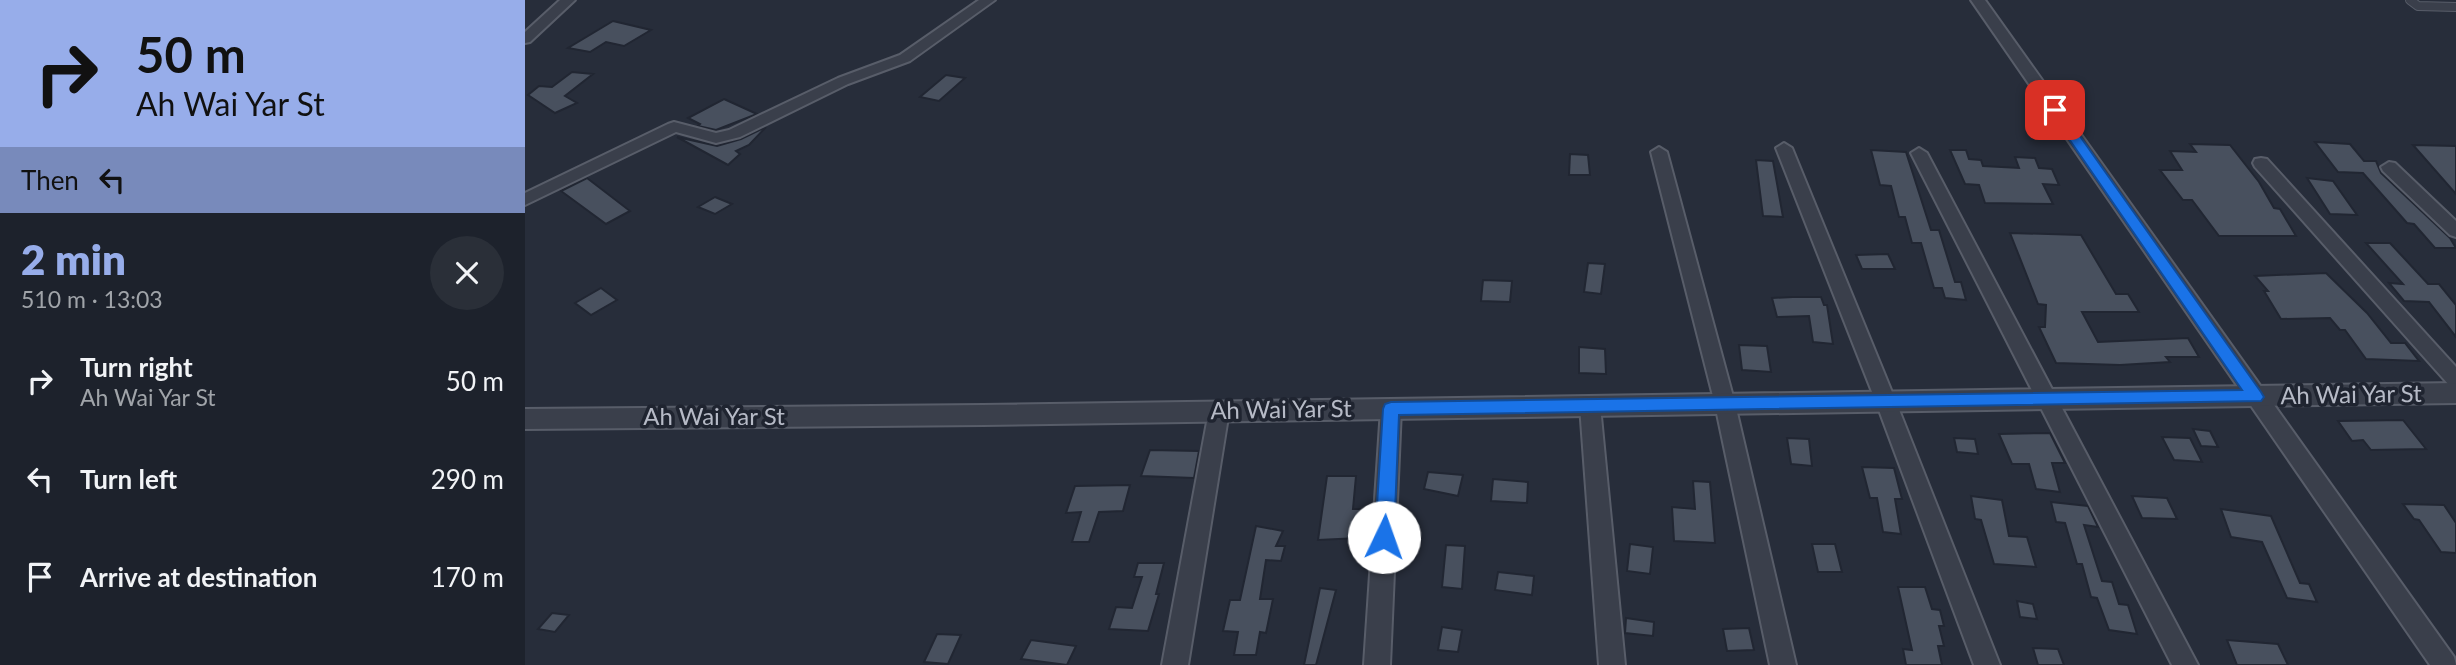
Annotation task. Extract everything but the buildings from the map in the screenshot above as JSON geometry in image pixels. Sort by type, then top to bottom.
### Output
[{"type":"street","points":[[525,39],[568,0]]},
{"type":"street","points":[[525,200],[674,127],[716,138],[734,134],[843,82],[905,58],[988,0]]},
{"type":"street","points":[[1978,0],[2445,665]]},
{"type":"street","points":[[1784,148],[1886,402],[1987,665]]},
{"type":"street","points":[[1659,152],[1725,404],[1783,665]]},
{"type":"street","points":[[1919,153],[2185,665]]},
{"type":"street","points":[[2261,163],[2456,380]]},
{"type":"street","points":[[2389,167],[2456,232]]},
{"type":"street","name":"Ah Wai Yar St","points":[[525,419],[2456,393]]},
{"type":"street","points":[[1590,406],[1612,665]]},
{"type":"street","points":[[1377,665],[1391,409]]},
{"type":"street","points":[[1175,665],[1219,411]]},
{"type":"lane","points":[[2410,0],[2418,6],[2456,7]]},
{"type":"route","points":[[1384,537],[1391,409],[2255,397],[2055,110]]}]
